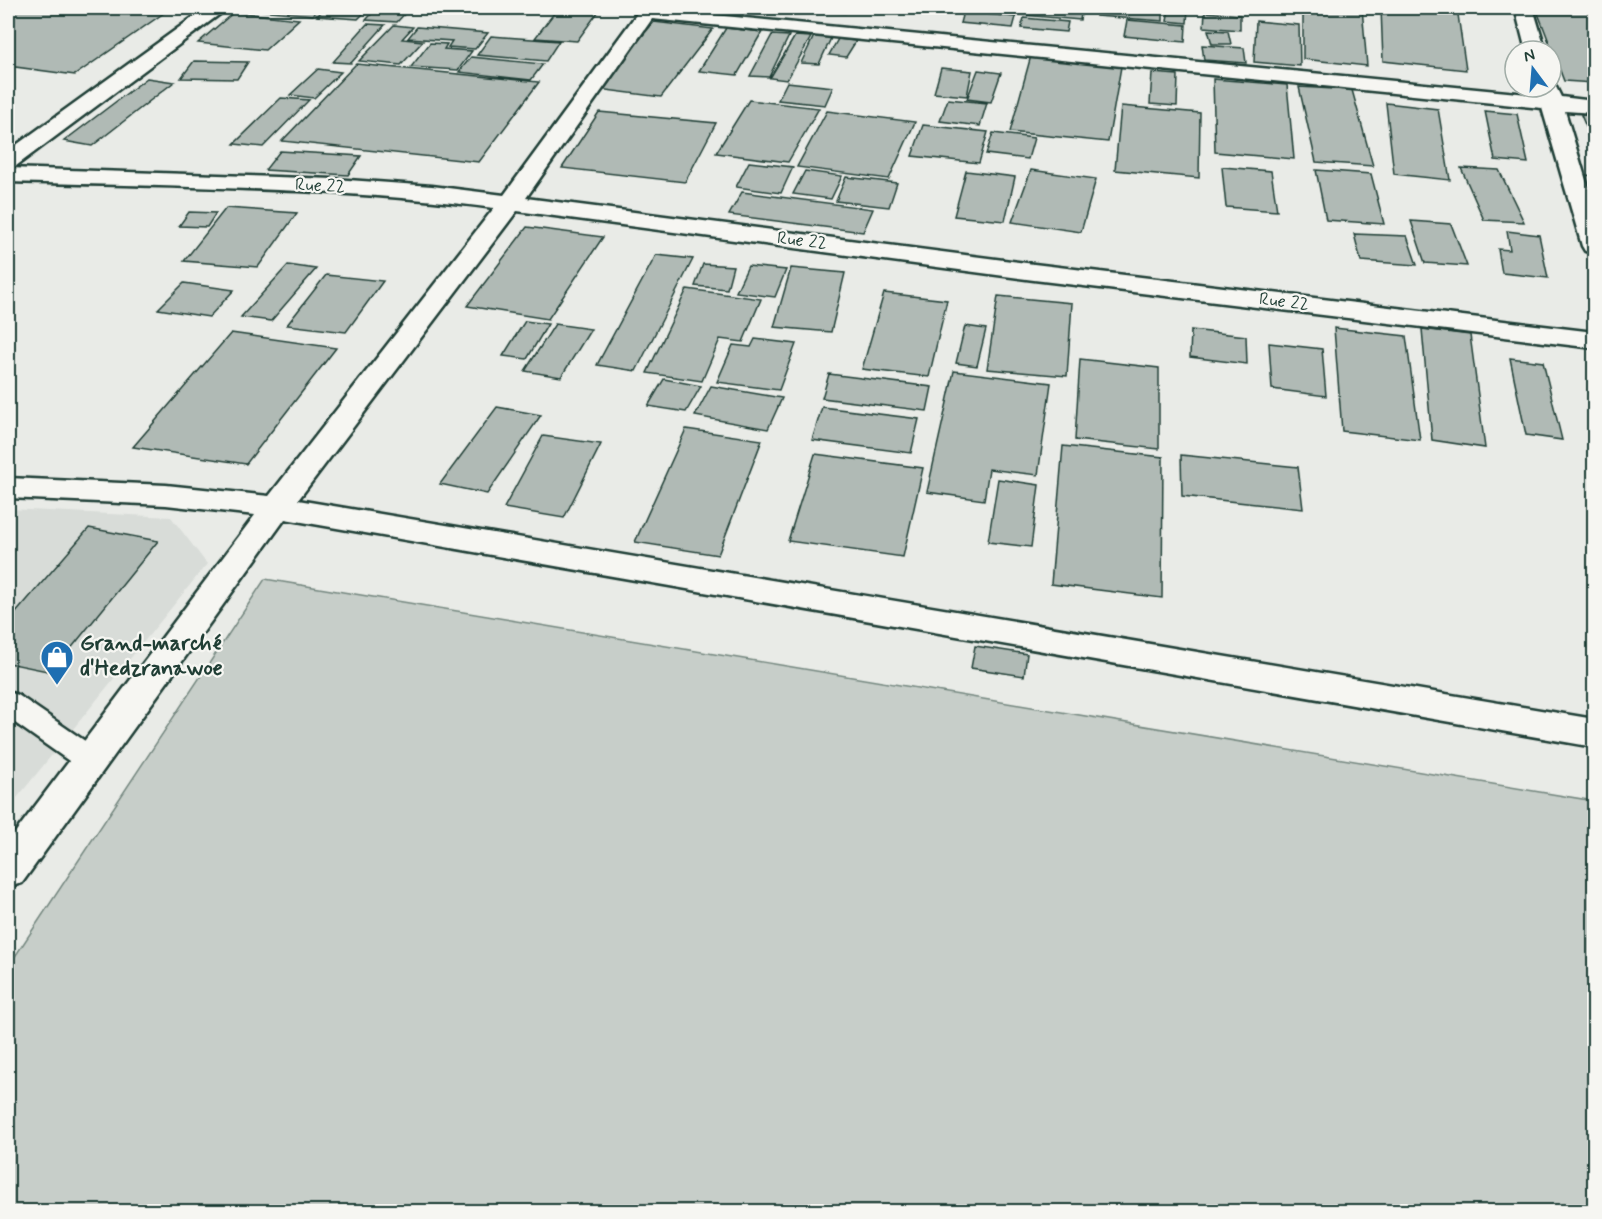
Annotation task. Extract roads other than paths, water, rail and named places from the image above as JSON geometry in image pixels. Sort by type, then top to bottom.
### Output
[{"type":"street","points":[[8,161],[218,8]]},
{"type":"street","points":[[1524,8],[1533,39]]},
{"type":"street","points":[[8,871],[277,507],[511,203],[649,10],[1503,91]]},
{"type":"street","points":[[1550,99],[1594,246]]},
{"type":"street","points":[[1563,99],[1594,107]]},
{"type":"street","name":"Rue 22","points":[[8,175],[334,186],[432,193],[1034,272],[1594,340]]},
{"type":"street","points":[[8,488],[165,495],[277,507],[1594,733]]},
{"type":"lane","points":[[8,703],[90,760]]},
{"type":"place","name":"Grand-marché d'Hedzranawoe","points":[[57,686]]}]
